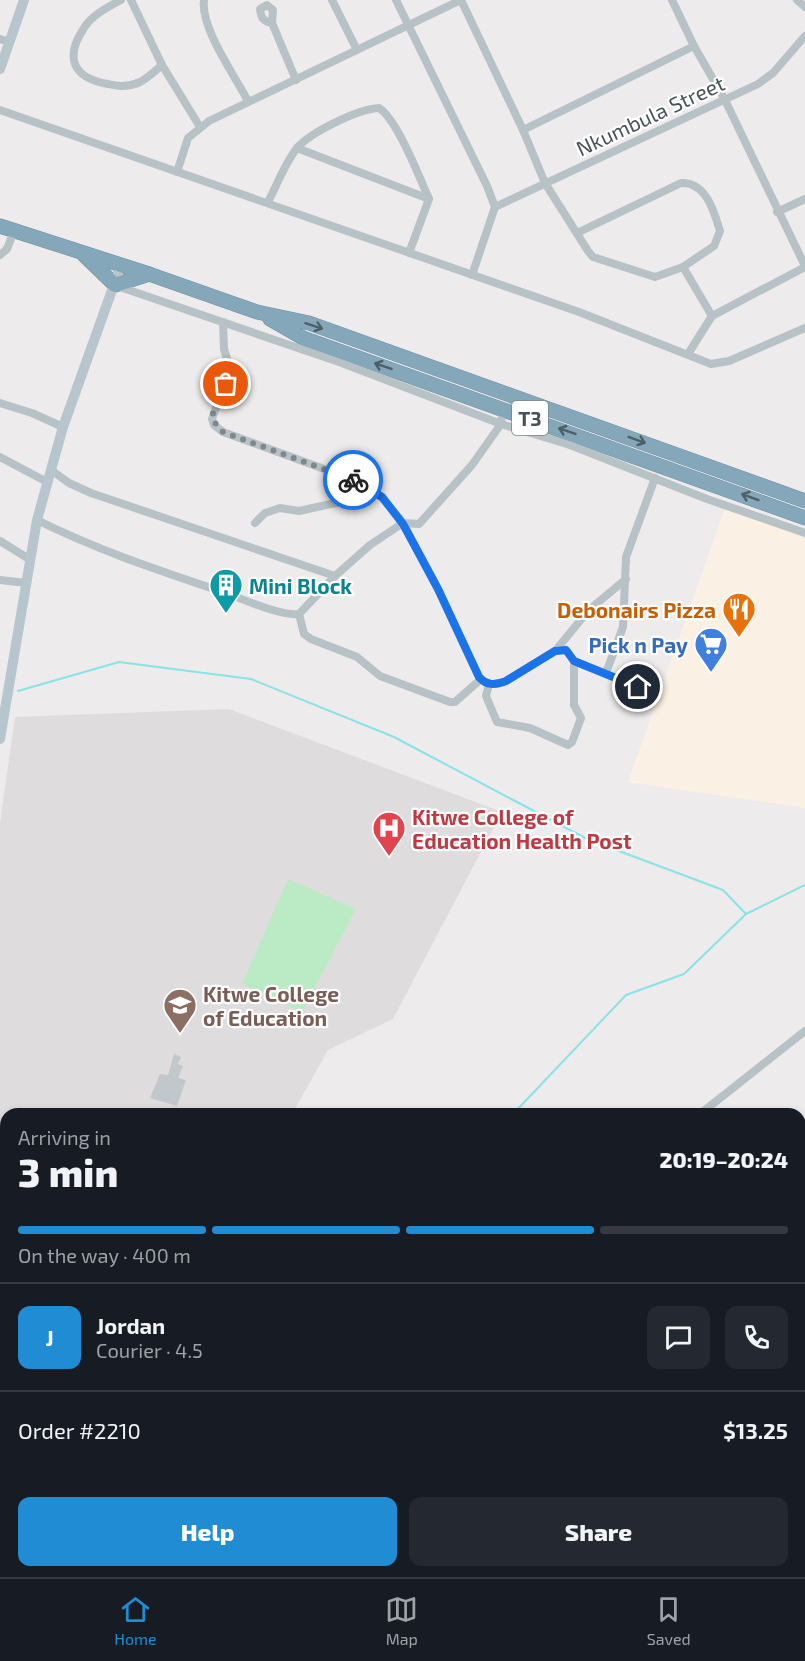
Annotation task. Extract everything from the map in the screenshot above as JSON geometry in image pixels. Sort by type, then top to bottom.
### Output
[{"type":"highway","name":"T3","points":[[0,226],[150,274],[257,312],[309,324],[805,501]]},
{"type":"highway","points":[[81,252],[115,285],[150,274]]},
{"type":"highway","name":"T3","points":[[257,312],[303,338],[805,518]]},
{"type":"street","points":[[0,69],[5,40],[24,0]]},
{"type":"street","points":[[121,0],[101,12],[84,27],[72,53],[74,63],[82,75],[100,83],[121,87],[139,82],[162,65]]},
{"type":"street","points":[[131,0],[162,65],[200,127]]},
{"type":"street","points":[[204,0],[204,13],[214,39],[248,101]]},
{"type":"street","points":[[332,0],[357,50]]},
{"type":"street","points":[[396,0],[487,186],[495,207],[472,275]]},
{"type":"street","points":[[177,172],[188,138],[200,127],[248,101],[461,0],[523,130],[545,183],[577,233],[593,257],[648,277],[662,276],[682,267],[714,246],[720,231],[707,199],[699,188],[691,183],[681,183],[577,233]]},
{"type":"street","points":[[672,0],[693,46],[725,100],[805,266],[712,316],[688,354]]},
{"type":"street","points":[[797,0],[805,7]]},
{"type":"street","points":[[272,23],[296,80]]},
{"type":"street","name":"Nkumbula Street","points":[[495,207],[766,79],[805,36]]},
{"type":"street","points":[[523,130],[693,46]]},
{"type":"street","points":[[268,202],[297,148],[314,134],[359,112],[380,108],[386,112],[406,149],[429,199],[409,253]]},
{"type":"street","points":[[0,110],[268,202],[711,364],[729,362],[805,328]]},
{"type":"street","points":[[297,148],[429,199]]},
{"type":"street","points":[[777,212],[805,199]]},
{"type":"street","points":[[0,255],[7,249],[14,231]]},
{"type":"street","points":[[0,739],[37,520],[63,427],[121,265]]},
{"type":"street","points":[[682,267],[712,316]]},
{"type":"street","points":[[115,285],[339,362],[501,424],[570,446],[805,533]]},
{"type":"street","points":[[223,322],[224,349],[229,365],[228,374],[214,409],[212,419],[214,425],[223,432],[346,477],[377,494],[403,524],[438,589],[481,679],[489,684],[506,681],[555,651],[589,610],[626,579]]},
{"type":"street","points":[[299,614],[335,576],[370,545],[403,524],[419,524],[472,465],[501,424],[504,393]]},
{"type":"street","points":[[0,403],[32,413],[63,427]]},
{"type":"street","points":[[0,457],[47,482]]},
{"type":"street","points":[[51,470],[69,483],[91,493],[335,576]]},
{"type":"street","points":[[606,673],[622,627],[626,557],[655,478]]},
{"type":"street","points":[[255,523],[265,513],[280,508],[299,511],[377,494]]},
{"type":"street","points":[[37,520],[81,542],[135,562],[267,607],[299,614]]},
{"type":"street","points":[[0,541],[29,559]]},
{"type":"street","points":[[0,580],[26,583]]},
{"type":"street","points":[[299,614],[304,634],[310,639],[357,657],[380,676],[450,702],[455,702],[481,679]]},
{"type":"street","points":[[555,651],[566,650],[574,661],[654,694]]},
{"type":"street","points":[[489,684],[486,696],[497,722],[530,728],[568,745],[572,742],[581,718],[574,705],[574,661]]},
{"type":"street","points":[[707,1108],[729,1089],[769,1062],[805,1031]]},
{"type":"shaded area","points":[[725,508],[805,538],[805,808],[628,782]]},
{"type":"shaded area","name":"Kitwe College of Education","points":[[229,709],[502,812],[393,1019],[328,1050],[295,1108],[0,1108],[0,823],[15,717]]},
{"type":"green space","points":[[288,879],[356,909],[302,1012],[242,984]]},
{"type":"building","points":[[174,1054],[181,1057],[178,1064],[183,1066],[178,1078],[186,1080],[177,1106],[150,1098],[160,1074],[168,1075]]},
{"type":"waterway","points":[[18,691],[119,662],[251,679],[394,737],[587,839],[723,890],[746,914]]},
{"type":"waterway","points":[[519,1108],[626,995],[684,974],[746,914],[805,885]]},
{"type":"way so far","points":[[226,384],[217,400],[212,419],[214,425],[223,432],[353,480]]},
{"type":"place","name":"Mini Block","points":[[226,614]]},
{"type":"place","name":"Debonairs Pizza","points":[[739,638]]},
{"type":"place","name":"Pick n Pay","points":[[711,673]]},
{"type":"place","name":"Kitwe College of Education Health Post","points":[[389,857]]},
{"type":"place","name":"Kitwe College of Education","points":[[180,1034]]},
{"type":"route","points":[[353,480],[382,497],[403,524],[438,589],[483,682],[497,684],[506,681],[555,651],[566,650],[574,661],[638,687]]}]
